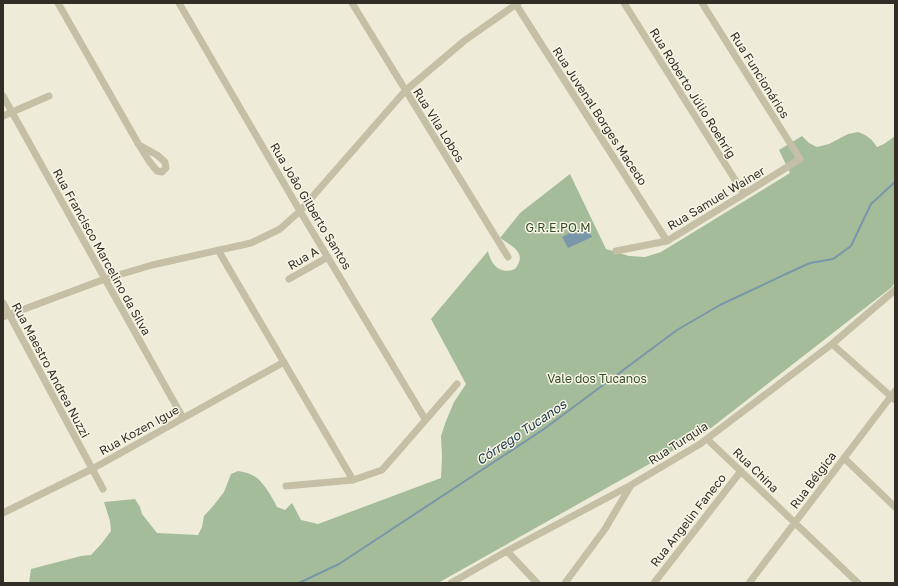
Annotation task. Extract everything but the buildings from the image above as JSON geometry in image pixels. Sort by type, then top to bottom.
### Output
[{"type":"street","points":[[58,3],[148,161],[157,171],[162,172],[166,168],[166,162],[139,145]]},
{"type":"street","name":"Rua João Gilberto Santos","points":[[180,3],[300,211],[425,419]]},
{"type":"street","name":"Rua Vila Lobos","points":[[352,3],[508,257]]},
{"type":"street","points":[[6,315],[104,279],[152,265],[251,243],[280,229],[300,211],[405,91],[464,41],[517,3]]},
{"type":"street","name":"Rua Juvenal Borges Macedo","points":[[517,3],[667,240]]},
{"type":"street","name":"Rua Roberto Júlio Roehrig","points":[[624,3],[744,194]]},
{"type":"street","name":"Rua Funcionários","points":[[702,3],[800,158]]},
{"type":"street","name":"Rua Francisco Marcelino da Silva","points":[[3,96],[104,279],[184,418]]},
{"type":"street","points":[[3,116],[49,96]]},
{"type":"street","points":[[148,161],[153,156],[157,155]]},
{"type":"street","name":"Rua Samuel Wainer","points":[[616,251],[667,240],[744,194],[800,158]]},
{"type":"street","points":[[218,250],[353,480]]},
{"type":"street","name":"Rua A","points":[[289,279],[328,257]]},
{"type":"street","name":"Rua Turquia","points":[[452,583],[507,551],[631,485],[700,444],[832,344],[895,290]]},
{"type":"street","name":"Rua Maestro Andrea Nuzzi","points":[[3,303],[6,315],[103,489]]},
{"type":"street","points":[[832,344],[894,396]]},
{"type":"street","name":"Rua Kozen Igue","points":[[3,513],[92,469],[284,362]]},
{"type":"street","points":[[286,486],[353,480],[382,470],[457,384]]},
{"type":"street","name":"Rua Bélgica","points":[[749,583],[844,458],[894,396]]},
{"type":"street","name":"Rua China","points":[[707,438],[858,583]]},
{"type":"street","points":[[844,458],[895,507]]},
{"type":"street","name":"Rua Angelin Faneco","points":[[654,583],[741,470]]},
{"type":"street","points":[[565,583],[605,529],[631,485]]},
{"type":"street","points":[[507,551],[536,583]]},
{"type":"green space","name":"Vale dos Tucanos","points":[[858,132],[864,134],[877,147],[895,136],[895,282],[892,287],[706,432],[438,583],[29,583],[31,569],[81,556],[91,555],[111,531],[110,521],[104,502],[135,499],[142,514],[157,533],[198,535],[202,527],[204,516],[224,492],[231,474],[238,471],[250,474],[257,478],[267,490],[277,507],[285,510],[292,503],[301,520],[318,524],[441,478],[441,436],[454,402],[466,384],[431,319],[488,251],[491,261],[497,268],[505,271],[515,269],[519,263],[519,254],[517,250],[500,238],[520,213],[570,174],[606,249],[629,256],[645,257],[661,252],[790,173],[779,150],[802,136],[809,143],[817,147],[829,144],[848,134]]},
{"type":"water","points":[[586,225],[592,237],[568,248],[562,237]]},
{"type":"waterway","name":"Córrego Tucanos","points":[[299,583],[339,564],[544,429],[677,330],[720,305],[788,273],[810,263],[833,259],[851,246],[871,204],[895,182]]},
{"type":"park label","name":"G.R.E.PO.M","points":[[558,227]]}]
